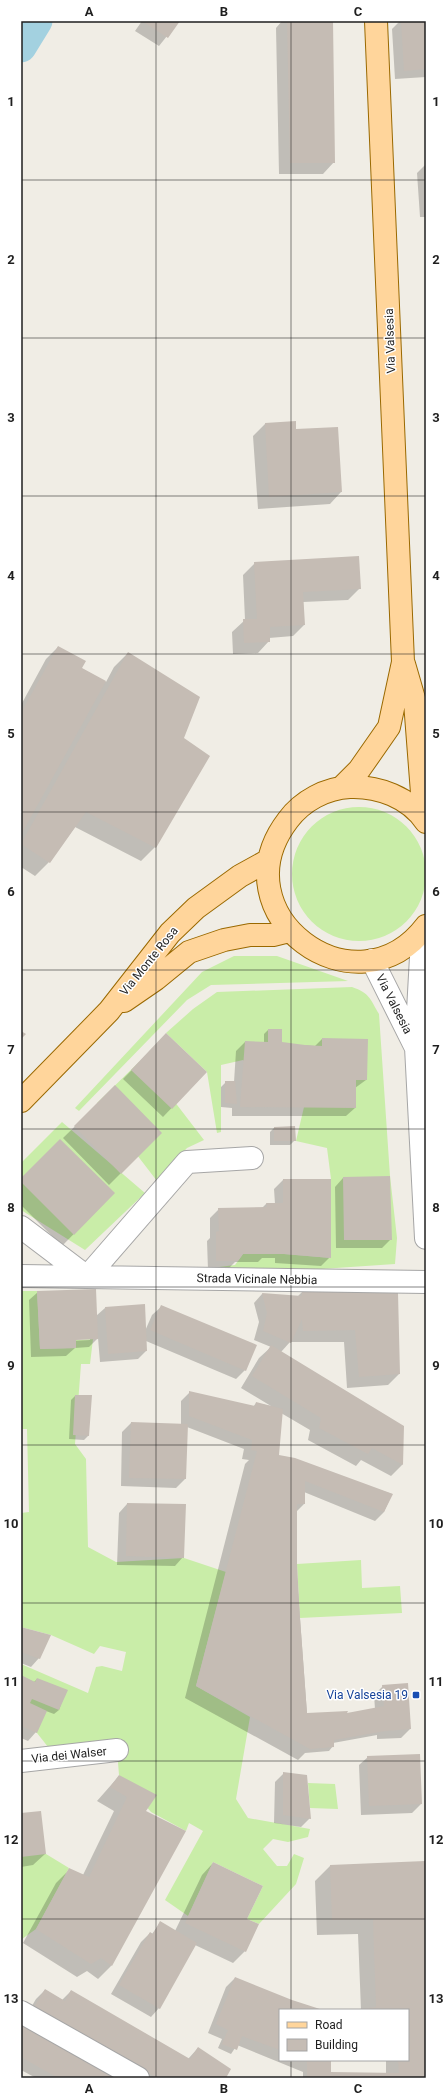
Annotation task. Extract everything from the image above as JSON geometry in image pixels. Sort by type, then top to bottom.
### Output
[{"type":"main road","name":"Via Valsesia","points":[[376,21],[403,662],[415,702],[425,821]]},
{"type":"main road","name":"Via Valsesia","points":[[342,787],[359,770],[389,727],[403,662]]},
{"type":"main road","points":[[423,930],[408,944],[389,955],[372,960],[354,961],[331,957],[313,951],[289,931],[276,910],[269,885],[269,860],[273,844],[281,828],[293,813],[307,801],[331,790],[342,787],[362,787],[382,791],[399,798],[425,821]]},
{"type":"main road","name":"Via Monte Rosa","points":[[21,1101],[109,1011],[175,928],[196,908],[240,876],[269,860]]},
{"type":"main road","name":"Via Monte Rosa","points":[[109,1011],[156,979],[188,952],[224,940],[250,935],[273,935],[289,931]]},
{"type":"street","name":"Via Valsesia","points":[[423,930],[416,1047],[426,1238]]},
{"type":"street","name":"Via Valsesia","points":[[372,960],[416,1047]]},
{"type":"street","name":"Via Valsesia","points":[[416,1047],[426,1016]]},
{"type":"street","points":[[21,1227],[87,1277],[187,1162],[252,1158]]},
{"type":"street","name":"Strada Vicinale Nebbia","points":[[21,1276],[426,1282]]},
{"type":"street","name":"Via dei Walser","points":[[21,1761],[117,1750]]},
{"type":"street","points":[[21,2012],[138,2078]]},
{"type":"green space","points":[[359,807],[384,812],[406,827],[421,849],[426,874],[421,899],[406,921],[384,936],[359,941],[334,936],[312,921],[297,899],[292,874],[297,849],[312,827],[334,812]]},
{"type":"green space","points":[[234,956],[277,956],[348,981],[211,985],[187,1000],[79,1111],[75,1108],[202,972]]},
{"type":"green space","points":[[352,987],[366,994],[379,1014],[390,1176],[397,1238],[395,1264],[218,1276],[219,1267],[235,1265],[243,1254],[284,1254],[331,1258],[331,1179],[327,1148],[296,1141],[304,1107],[243,1060],[221,1065],[221,1132],[217,1133],[207,1072],[166,1033],[193,1009],[217,992]]},
{"type":"green space","points":[[139,1062],[161,1084],[204,1140],[187,1148],[157,1181],[97,1103]]},
{"type":"green space","points":[[62,1122],[145,1193],[85,1250],[21,1210],[21,1163]]},
{"type":"green space","points":[[21,1291],[37,1291],[40,1349],[76,1348],[76,1340],[93,1339],[90,1364],[81,1364],[75,1444],[86,1459],[88,1547],[116,1562],[184,1558],[226,1572],[196,1686],[250,1717],[236,1799],[248,1818],[310,1829],[308,1837],[288,1842],[273,1839],[263,1849],[277,1866],[287,1866],[294,1854],[304,1858],[296,1884],[259,1924],[247,1919],[263,1886],[213,1862],[188,1916],[165,1900],[203,1831],[189,1823],[186,1831],[151,1812],[119,1775],[117,1750],[56,1757],[37,1733],[21,1718],[21,1664],[88,1693],[96,1667],[102,1666],[122,1671],[126,1652],[100,1646],[94,1654],[51,1635],[21,1627],[21,1513],[29,1512],[27,1429],[21,1429]]},
{"type":"green space","points":[[361,1560],[362,1588],[400,1586],[402,1613],[300,1618],[297,1564]]},
{"type":"green space","points":[[308,1783],[335,1784],[338,1809],[310,1808]]},
{"type":"green space","points":[[21,1850],[46,1854],[69,1868],[36,1929],[22,1939],[21,1942]]},
{"type":"building","points":[[142,21],[180,21],[168,38]]},
{"type":"building","points":[[287,21],[333,21],[335,163],[290,163]]},
{"type":"building","points":[[401,21],[426,21],[426,69],[404,71]]},
{"type":"building","points":[[296,421],[296,429],[338,427],[342,492],[269,497],[265,423]]},
{"type":"building","points":[[359,556],[361,589],[303,592],[305,625],[270,627],[270,642],[244,643],[243,619],[257,619],[254,562]]},
{"type":"building","points":[[58,646],[86,661],[82,668],[106,681],[21,835],[21,713]]},
{"type":"building","points":[[128,652],[200,697],[184,738],[210,756],[156,848],[86,812],[50,863],[21,844]]},
{"type":"building","points":[[268,1029],[282,1029],[282,1042],[305,1045],[322,1046],[322,1038],[368,1039],[367,1080],[356,1080],[356,1108],[240,1107],[245,1041],[268,1042]]},
{"type":"building","points":[[21,1031],[26,1034],[21,1039]]},
{"type":"building","points":[[166,1033],[207,1072],[172,1109],[131,1070]]},
{"type":"building","points":[[225,1081],[235,1081],[237,1104],[225,1103]]},
{"type":"building","points":[[115,1085],[162,1133],[121,1174],[74,1126]]},
{"type":"building","points":[[295,1126],[296,1141],[274,1141],[274,1127]]},
{"type":"building","points":[[60,1139],[115,1193],[74,1235],[21,1182],[21,1178]]},
{"type":"building","points":[[390,1176],[392,1240],[344,1240],[343,1177]]},
{"type":"building","points":[[283,1179],[331,1179],[331,1258],[284,1254],[243,1254],[238,1261],[216,1261],[216,1232],[219,1231],[218,1208],[267,1207],[266,1203],[283,1203]]},
{"type":"building","points":[[96,1289],[98,1339],[76,1340],[76,1348],[40,1349],[37,1291]]},
{"type":"building","points":[[302,1290],[398,1293],[400,1374],[359,1377],[355,1330],[303,1331],[302,1319],[291,1343],[263,1331],[267,1313],[262,1293],[302,1296]]},
{"type":"building","points":[[145,1304],[147,1351],[108,1354],[105,1307]]},
{"type":"building","points":[[161,1305],[257,1345],[246,1371],[150,1330]]},
{"type":"building","points":[[271,1345],[404,1426],[403,1465],[372,1448],[368,1454],[319,1428],[321,1418],[252,1376]]},
{"type":"building","points":[[189,1391],[255,1406],[256,1402],[283,1409],[279,1455],[295,1458],[393,1494],[384,1512],[305,1481],[305,1504],[297,1504],[297,1564],[307,1713],[348,1711],[347,1713],[384,1706],[382,1685],[408,1683],[411,1729],[385,1731],[334,1740],[334,1747],[310,1749],[196,1686],[257,1451],[251,1450],[252,1440],[189,1416]]},
{"type":"building","points":[[75,1395],[92,1395],[89,1436],[73,1435]]},
{"type":"building","points":[[131,1422],[188,1424],[186,1479],[129,1478]]},
{"type":"building","points":[[127,1503],[186,1504],[184,1558],[126,1556]]},
{"type":"building","points":[[21,1627],[51,1635],[40,1659],[21,1652]]},
{"type":"building","points":[[21,1675],[35,1682],[37,1678],[68,1690],[59,1710],[32,1699],[30,1703],[47,1711],[37,1733],[21,1726]]},
{"type":"building","points":[[420,1754],[422,1804],[369,1806],[367,1756]]},
{"type":"building","points":[[283,1772],[307,1775],[311,1819],[283,1815]]},
{"type":"building","points":[[119,1775],[157,1795],[146,1811],[186,1831],[112,1966],[101,1958],[91,1964],[36,1929],[69,1868],[89,1877],[127,1797],[110,1787]]},
{"type":"building","points":[[41,1811],[46,1854],[21,1857],[21,1813]]},
{"type":"building","points":[[425,1861],[426,2078],[307,2078],[307,2062],[305,2061],[331,2061],[331,2072],[399,2073],[398,2061],[409,2061],[409,2009],[359,2009],[376,2007],[373,1919],[332,1920],[330,1865]]},
{"type":"building","points":[[213,1862],[263,1886],[247,1919],[259,1924],[246,1952],[185,1923]]},
{"type":"building","points":[[160,1921],[197,1943],[160,2009],[119,1985],[150,1932],[153,1934]]},
{"type":"building","points":[[235,1977],[292,2000],[320,2009],[279,2009],[279,2050],[242,2036],[237,2050],[222,2044],[228,2030],[216,2024]]},
{"type":"building","points":[[45,1989],[65,2001],[71,1990],[190,2059],[198,2047],[231,2069],[226,2078],[157,2078],[34,2007]]},
{"type":"building","points":[[21,2022],[128,2078],[58,2078],[21,2057]]},
{"type":"waterway","points":[[21,47],[37,21]]},
{"type":"place","name":"Via Valsesia 19","points":[[416,1695]]}]
